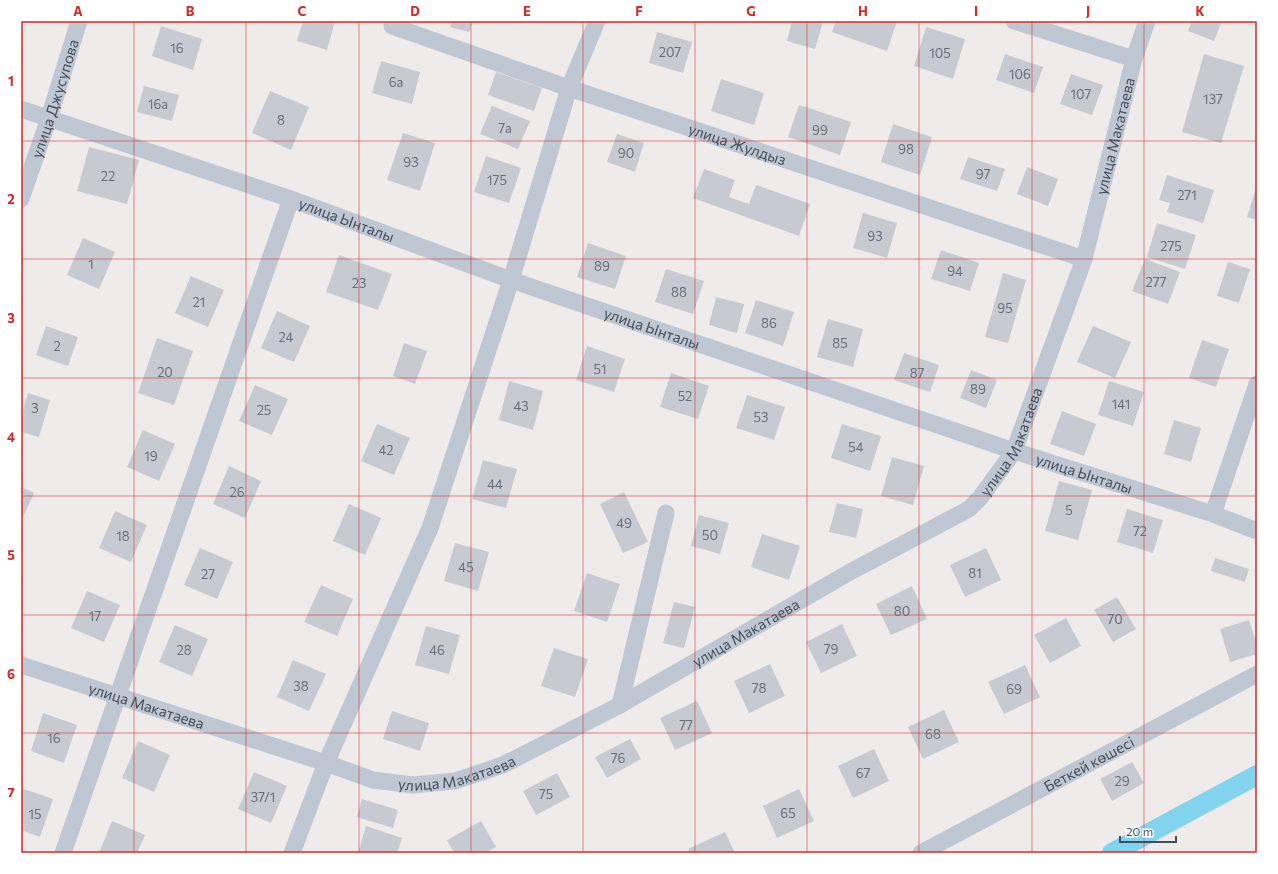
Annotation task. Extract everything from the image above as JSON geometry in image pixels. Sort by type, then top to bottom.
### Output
[{"type":"street","name":"улица Джусупова","points":[[21,199],[49,118],[79,21]]},
{"type":"street","points":[[292,853],[326,763],[430,528],[511,280],[569,88],[597,21]]},
{"type":"street","points":[[1014,21],[1134,59]]},
{"type":"street","name":"улица Макатаева","points":[[21,665],[326,763],[373,780],[414,785],[455,781],[503,765],[620,704],[850,572],[969,510],[980,498],[1014,451],[1084,259],[1134,59],[1147,21]]},
{"type":"street","name":"улица Жулдыз","points":[[392,26],[569,88],[1084,259]]},
{"type":"street","name":"улица Ынталы","points":[[21,109],[291,198],[511,280],[1014,451],[1213,514],[1257,531]]},
{"type":"street","points":[[63,853],[291,198]]},
{"type":"street","points":[[1213,514],[1257,384]]},
{"type":"street","points":[[620,704],[666,513]]},
{"type":"street","name":"Беткей көшесі","points":[[921,853],[1257,674]]},
{"type":"building","points":[[303,21],[335,21],[327,50],[297,41]]},
{"type":"building","points":[[452,21],[473,21],[469,32],[450,27]]},
{"type":"building","points":[[792,21],[823,22],[815,49],[787,41]]},
{"type":"building","points":[[836,21],[897,21],[887,51],[832,32]]},
{"type":"building","points":[[1192,21],[1222,21],[1214,41],[1188,31]]},
{"type":"building","points":[[161,26],[202,39],[193,70],[152,56]]},
{"type":"building","points":[[926,27],[965,39],[953,79],[914,66]]},
{"type":"building","points":[[657,32],[692,42],[683,73],[649,63]]},
{"type":"building","points":[[1005,54],[1043,67],[1034,93],[996,80]]},
{"type":"building","points":[[1204,54],[1244,66],[1221,143],[1182,132]]},
{"type":"building","points":[[381,61],[420,72],[412,104],[372,93]]},
{"type":"building","points":[[496,72],[542,88],[534,111],[488,95]]},
{"type":"building","points":[[1071,74],[1103,85],[1092,115],[1060,104]]},
{"type":"building","points":[[721,79],[764,93],[754,125],[711,111]]},
{"type":"building","points":[[144,86],[179,95],[172,121],[137,112]]},
{"type":"building","points":[[270,91],[309,107],[291,150],[252,133]]},
{"type":"building","points":[[799,105],[851,122],[840,155],[788,137]]},
{"type":"building","points":[[492,106],[530,121],[518,149],[480,134]]},
{"type":"building","points":[[893,124],[932,137],[920,175],[881,162]]},
{"type":"building","points":[[403,133],[435,143],[420,191],[387,180]]},
{"type":"building","points":[[617,134],[644,143],[635,172],[607,162]]},
{"type":"building","points":[[89,147],[139,160],[127,204],[77,191]]},
{"type":"building","points":[[486,156],[521,168],[509,203],[474,192]]},
{"type":"building","points":[[968,157],[1005,169],[997,191],[960,179]]},
{"type":"building","points":[[1027,167],[1058,179],[1048,206],[1017,194]]},
{"type":"building","points":[[704,169],[735,180],[729,197],[749,204],[756,185],[810,204],[799,236],[693,198]]},
{"type":"building","points":[[1167,175],[1214,190],[1203,223],[1167,212],[1170,203],[1159,200]]},
{"type":"building","points":[[1257,185],[1257,220],[1247,217]]},
{"type":"building","points":[[863,213],[897,223],[887,258],[853,248]]},
{"type":"building","points":[[1157,223],[1196,235],[1185,269],[1147,257]]},
{"type":"building","points":[[83,238],[115,252],[99,289],[67,275]]},
{"type":"building","points":[[588,243],[626,256],[615,289],[577,277]]},
{"type":"building","points":[[941,250],[979,263],[970,291],[931,279]]},
{"type":"building","points":[[339,255],[392,274],[378,310],[326,292]]},
{"type":"building","points":[[1145,259],[1180,272],[1168,304],[1132,291]]},
{"type":"building","points":[[1228,262],[1250,269],[1239,303],[1217,296]]},
{"type":"building","points":[[666,269],[704,281],[693,314],[655,302]]},
{"type":"building","points":[[1003,273],[1026,280],[1008,343],[985,337]]},
{"type":"building","points":[[191,276],[224,290],[208,327],[175,313]]},
{"type":"building","points":[[716,297],[744,304],[737,333],[709,325]]},
{"type":"building","points":[[756,300],[794,312],[783,346],[745,333]]},
{"type":"building","points":[[277,311],[310,326],[294,362],[261,348]]},
{"type":"building","points":[[828,319],[863,329],[853,367],[817,357]]},
{"type":"building","points":[[46,326],[78,337],[68,366],[36,355]]},
{"type":"building","points":[[1093,326],[1131,342],[1115,378],[1077,362]]},
{"type":"building","points":[[157,338],[193,351],[174,405],[138,393]]},
{"type":"building","points":[[1202,340],[1229,349],[1216,387],[1189,378]]},
{"type":"building","points":[[404,343],[427,351],[415,384],[393,376]]},
{"type":"building","points":[[587,346],[625,359],[614,392],[576,380]]},
{"type":"building","points":[[904,353],[939,365],[930,392],[894,380]]},
{"type":"building","points":[[971,370],[997,380],[986,408],[960,398]]},
{"type":"building","points":[[671,373],[709,386],[698,419],[660,407]]},
{"type":"building","points":[[509,381],[543,391],[533,430],[499,420]]},
{"type":"building","points":[[1109,381],[1144,392],[1133,426],[1098,415]]},
{"type":"building","points":[[255,385],[288,399],[272,435],[239,421]]},
{"type":"building","points":[[28,393],[50,400],[39,437],[21,432],[21,416]]},
{"type":"building","points":[[747,395],[785,407],[774,440],[736,428]]},
{"type":"building","points":[[1062,411],[1096,424],[1084,456],[1050,444]]},
{"type":"building","points":[[1174,420],[1201,428],[1191,462],[1164,454]]},
{"type":"building","points":[[377,424],[410,438],[394,475],[361,461]]},
{"type":"building","points":[[842,424],[881,436],[870,471],[831,458]]},
{"type":"building","points":[[143,430],[175,444],[159,481],[127,467]]},
{"type":"building","points":[[892,457],[924,466],[913,505],[881,496]]},
{"type":"building","points":[[483,460],[517,469],[506,508],[472,499]]},
{"type":"building","points":[[229,466],[261,481],[245,518],[213,504]]},
{"type":"building","points":[[1059,481],[1092,490],[1078,540],[1045,531]]},
{"type":"building","points":[[21,487],[34,493],[21,522]]},
{"type":"building","points":[[624,492],[648,542],[623,553],[600,504]]},
{"type":"building","points":[[837,503],[863,509],[856,538],[829,532]]},
{"type":"building","points":[[349,504],[381,518],[365,555],[333,541]]},
{"type":"building","points":[[1127,509],[1163,520],[1153,553],[1117,542]]},
{"type":"building","points":[[115,511],[147,525],[131,562],[99,548]]},
{"type":"building","points":[[699,515],[729,523],[720,554],[691,546]]},
{"type":"building","points":[[762,534],[800,546],[789,580],[751,567]]},
{"type":"building","points":[[455,543],[489,552],[478,591],[444,581]]},
{"type":"building","points":[[200,548],[233,562],[217,599],[184,585]]},
{"type":"building","points":[[986,548],[1001,580],[965,597],[950,565]]},
{"type":"building","points":[[1215,558],[1249,569],[1245,582],[1211,571]]},
{"type":"building","points":[[587,573],[620,584],[607,622],[574,611]]},
{"type":"building","points":[[321,585],[353,599],[337,636],[304,622]]},
{"type":"building","points":[[912,586],[927,619],[891,635],[876,604]]},
{"type":"building","points":[[87,591],[120,605],[104,642],[71,628]]},
{"type":"building","points":[[1117,597],[1136,629],[1113,642],[1094,610]]},
{"type":"building","points":[[674,602],[695,607],[684,648],[663,643]]},
{"type":"building","points":[[1066,618],[1081,646],[1050,663],[1034,635]]},
{"type":"building","points":[[1249,620],[1257,645],[1257,654],[1230,662],[1220,629]]},
{"type":"building","points":[[842,624],[857,656],[821,673],[806,642]]},
{"type":"building","points":[[175,625],[208,639],[192,676],[159,662]]},
{"type":"building","points":[[426,626],[460,635],[449,674],[415,665]]},
{"type":"building","points":[[554,648],[588,659],[575,697],[541,686]]},
{"type":"building","points":[[293,660],[326,674],[309,711],[277,697]]},
{"type":"building","points":[[770,664],[785,696],[749,713],[734,681]]},
{"type":"building","points":[[1025,665],[1040,697],[1004,714],[988,682]]},
{"type":"building","points":[[697,701],[712,733],[675,750],[660,718]]},
{"type":"building","points":[[944,710],[959,742],[923,759],[908,727]]},
{"type":"building","points":[[392,711],[429,723],[420,751],[383,739]]},
{"type":"building","points":[[43,713],[77,725],[64,763],[31,751]]},
{"type":"building","points":[[630,739],[641,759],[607,778],[595,757]]},
{"type":"building","points":[[138,741],[170,755],[154,792],[122,778]]},
{"type":"building","points":[[874,749],[889,781],[853,798],[838,766]]},
{"type":"building","points":[[1132,762],[1144,783],[1112,801],[1100,779]]},
{"type":"building","points":[[254,772],[287,786],[271,823],[238,809]]},
{"type":"building","points":[[557,773],[570,797],[536,815],[523,791]]},
{"type":"building","points":[[21,788],[53,799],[40,837],[21,830]]},
{"type":"building","points":[[799,789],[814,821],[777,838],[763,806]]},
{"type":"building","points":[[362,799],[398,810],[393,828],[357,817]]},
{"type":"building","points":[[112,821],[145,835],[137,853],[99,853]]},
{"type":"building","points":[[481,821],[496,847],[485,853],[454,853],[447,840]]},
{"type":"building","points":[[366,826],[402,838],[397,853],[358,853]]},
{"type":"building","points":[[725,832],[735,853],[690,853],[688,849]]},
{"type":"waterway","points":[[1112,853],[1257,775]]}]
